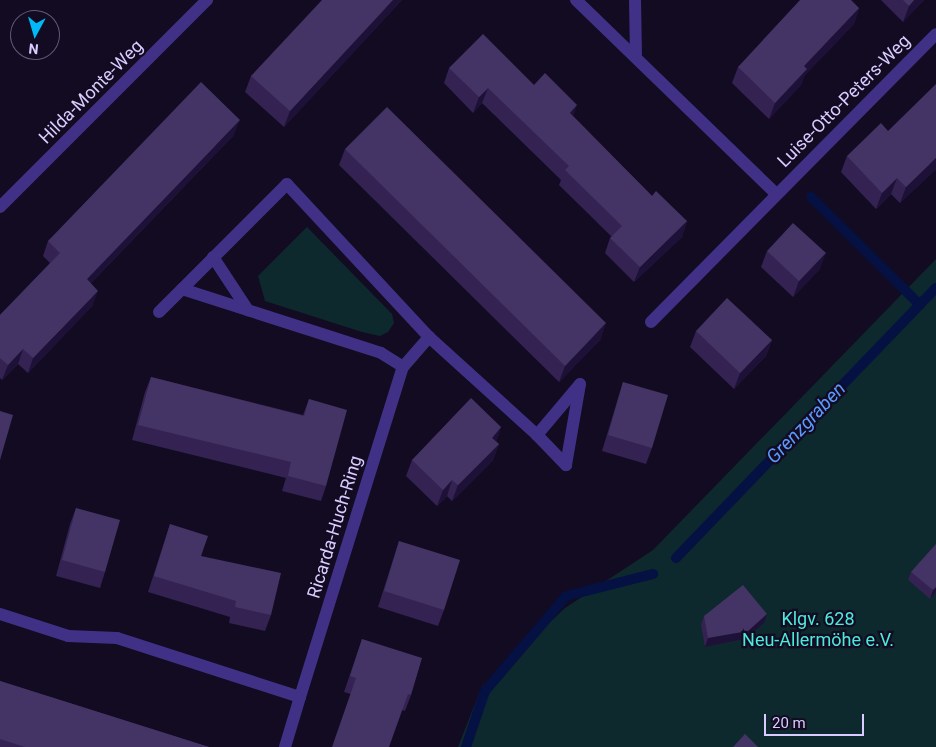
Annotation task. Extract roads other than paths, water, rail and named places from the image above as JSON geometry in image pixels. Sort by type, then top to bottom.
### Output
[{"type":"street","name":"Hilda-Monte-Weg","points":[[0,207],[206,0]]},
{"type":"street","name":"Luise-Otto-Peters-Weg","points":[[576,0],[636,55],[776,194]]},
{"type":"street","points":[[635,0],[636,55]]},
{"type":"street","name":"Luise-Otto-Peters-Weg","points":[[651,322],[936,34]]},
{"type":"street","points":[[159,312],[287,184],[429,337],[537,435],[566,465],[580,384],[537,435]]},
{"type":"street","points":[[213,257],[248,310]]},
{"type":"street","points":[[182,289],[381,353],[403,367]]},
{"type":"street","name":"Ricarda-Huch-Ring","points":[[285,747],[403,367],[429,337]]},
{"type":"street","points":[[0,614],[68,636],[117,638],[300,697]]},
{"type":"waterway","points":[[811,197],[920,305]]},
{"type":"waterway","name":"Grenzgraben","points":[[676,558],[936,288]]},
{"type":"waterway","name":"Grenzgraben","points":[[466,747],[485,691],[566,596],[653,574]]},
{"type":"park label","name":"Klgv. 628 Neu-Allermöhe e.V.","points":[[818,630]]}]
